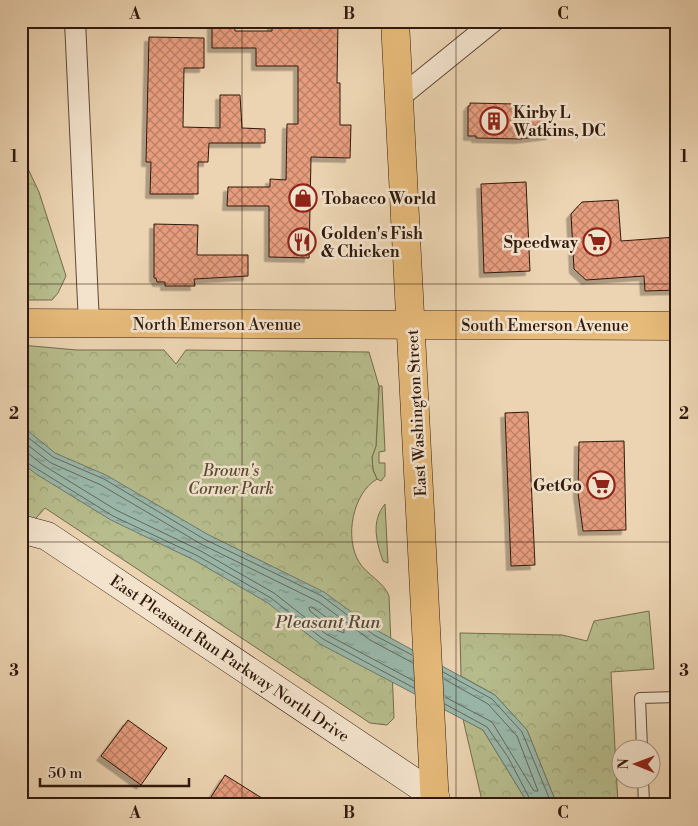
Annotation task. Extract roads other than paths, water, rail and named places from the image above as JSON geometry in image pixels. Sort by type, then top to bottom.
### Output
[{"type":"main road","name":"East Washington Street","points":[[395,21],[435,800]]},
{"type":"main road","name":"North Emerson Avenue","points":[[21,323],[412,324]]},
{"type":"main road","name":"South Emerson Avenue","points":[[412,324],[677,326]]},
{"type":"street","points":[[75,21],[89,324]]},
{"type":"street","points":[[399,98],[494,21]]},
{"type":"street","name":"East Pleasant Run Parkway North Drive","points":[[21,529],[47,536],[435,800]]},
{"type":"lane","points":[[642,738],[640,698],[677,697]]},
{"type":"lane","points":[[643,788],[644,805]]},
{"type":"water","name":"Pleasant Run","points":[[21,425],[55,453],[106,475],[207,534],[324,592],[376,630],[495,695],[527,730],[557,805],[529,805],[483,730],[320,644],[268,603],[194,560],[111,520],[36,474],[21,462]]},
{"type":"place","name":"Kirby L Watkins, DC","points":[[494,121]]},
{"type":"place","name":"Tobacco World","points":[[303,198]]},
{"type":"place","name":"Golden's Fish & Chicken","points":[[302,242]]},
{"type":"place","name":"Speedway","points":[[597,242]]},
{"type":"place","name":"GetGo","points":[[601,485]]},
{"type":"park label","name":"Brown's Corner Park","points":[[231,479]]}]
